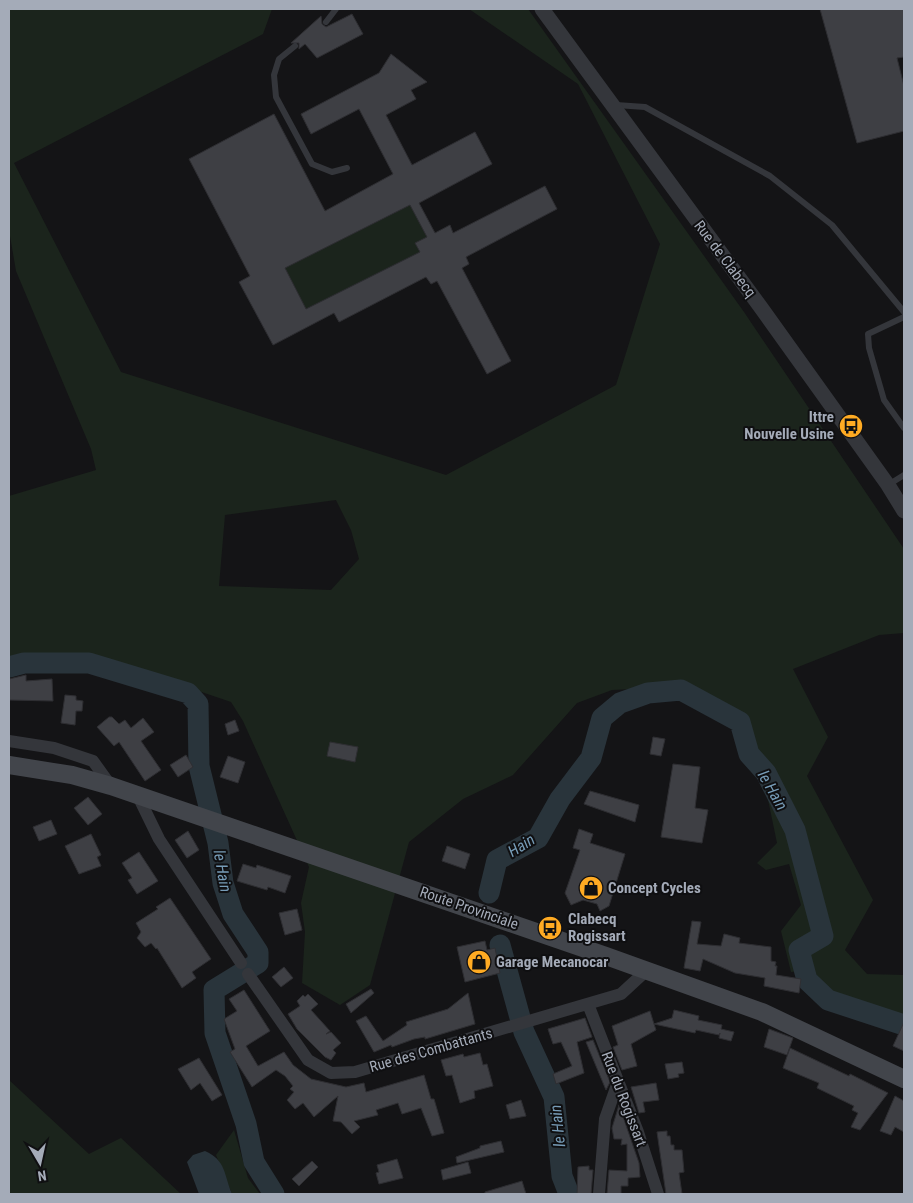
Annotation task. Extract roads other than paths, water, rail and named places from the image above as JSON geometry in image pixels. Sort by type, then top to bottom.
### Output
[{"type":"main road","name":"Route Provinciale","points":[[9,765],[72,775],[111,786],[647,970],[762,1012],[904,1079]]},
{"type":"street","name":"Rue de Clabecq","points":[[542,9],[888,485],[904,511]]},
{"type":"street","points":[[9,741],[54,748],[92,761],[111,786]]},
{"type":"street","points":[[138,796],[159,839],[240,963]]},
{"type":"street","name":"Rue des Combattants","points":[[248,974],[308,1060],[331,1072],[356,1072],[621,994],[647,970]]},
{"type":"street","name":"Rue du Rogissart","points":[[588,1004],[658,1194]]},
{"type":"street","points":[[599,1194],[605,1119],[618,1082]]},
{"type":"lane","points":[[326,22],[336,9]]},
{"type":"lane","points":[[295,46],[279,60],[274,75],[276,97],[312,164],[332,172],[347,168]]},
{"type":"lane","points":[[612,105],[645,107],[770,176],[832,225],[904,312]]},
{"type":"lane","points":[[904,317],[868,334],[869,348],[884,400],[904,428]]},
{"type":"lane","points":[[888,485],[904,475]]},
{"type":"waterway","name":"le Hain","points":[[9,667],[24,663],[89,663],[188,693],[198,704],[199,766],[218,843],[223,883],[233,914],[258,952],[258,963],[214,990],[215,1033],[246,1124],[254,1162],[274,1194]]},
{"type":"waterway","name":"le Hain","points":[[489,893],[497,860],[538,838],[560,799],[591,758],[602,718],[620,703],[648,693],[681,690],[740,722],[749,754],[766,773],[795,830],[823,936],[799,950],[807,980],[828,1000],[904,1025]]},
{"type":"waterway","name":"le Hain","points":[[500,945],[524,1032],[554,1097],[562,1176],[569,1194]]},
{"type":"place","name":"Ittre Nouvelle Usine","points":[[851,426]]},
{"type":"place","name":"Concept Cycles","points":[[591,888]]},
{"type":"place","name":"Clabecq Rogissart","points":[[550,928]]},
{"type":"place","name":"Garage Mecanocar","points":[[479,962]]},
{"type":"water label","name":"Hain","points":[[521,845]]}]
